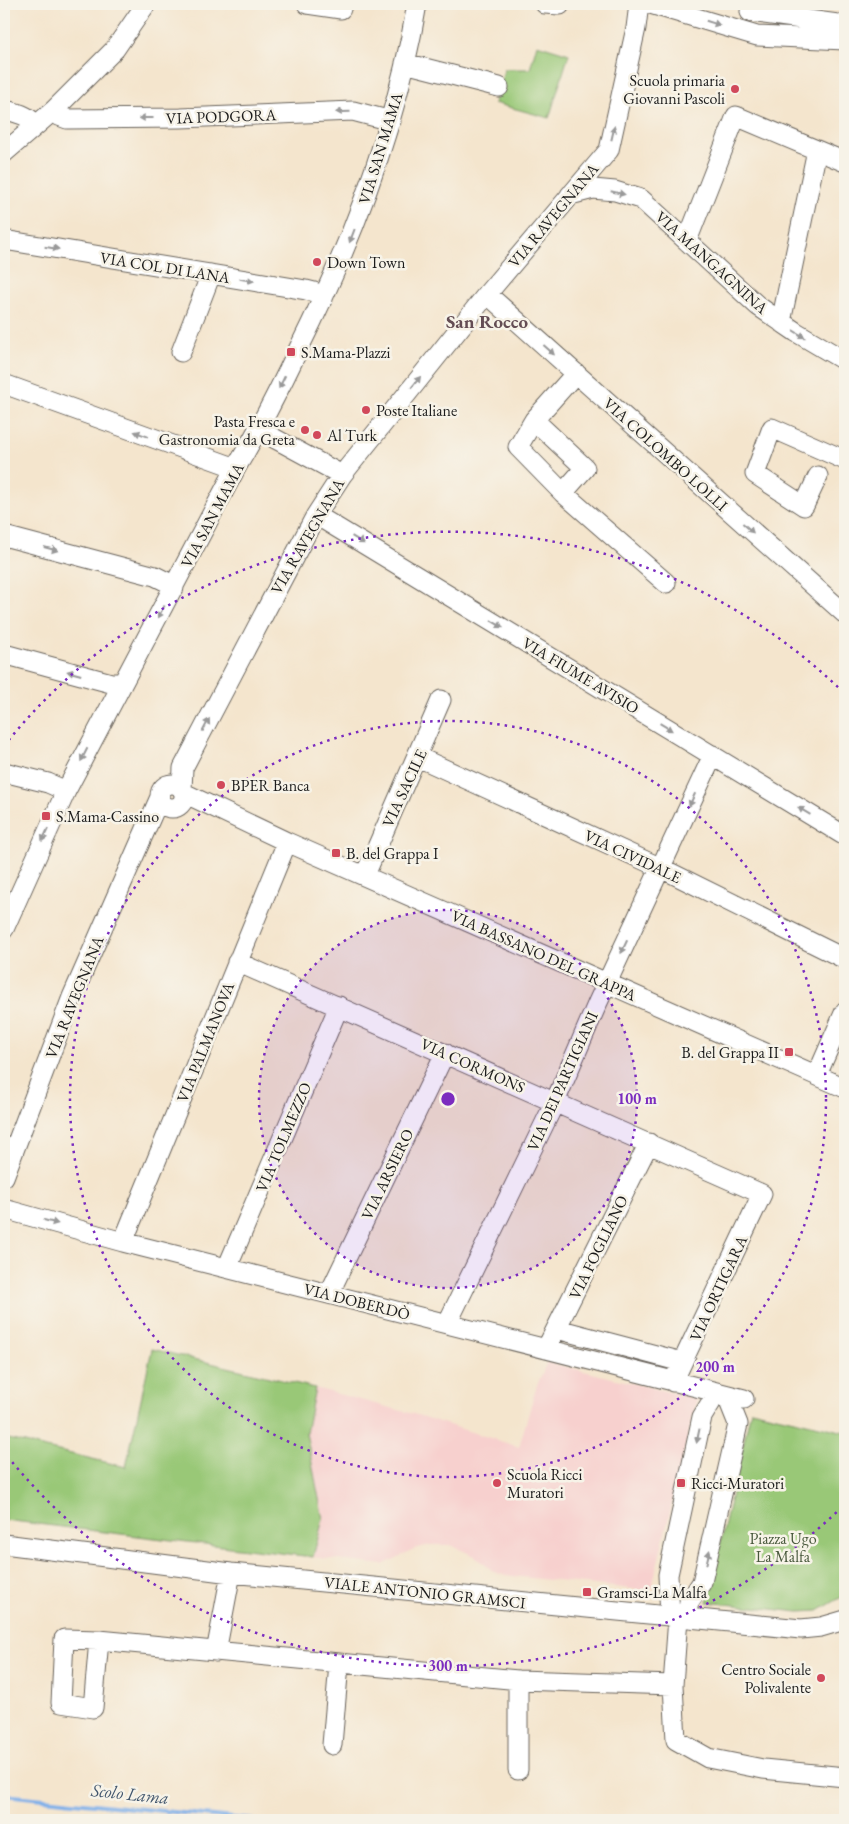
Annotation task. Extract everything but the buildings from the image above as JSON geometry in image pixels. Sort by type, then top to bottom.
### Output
[{"type":"street","points":[[4,153],[54,110],[115,49],[146,4]]},
{"type":"street","points":[[307,4],[341,9]]},
{"type":"street","name":"VIA SAN MAMA","points":[[4,929],[8,907],[66,791],[121,683],[258,430],[323,300],[354,232],[391,121],[417,4]]},
{"type":"street","name":"VIA RAVEGNANA","points":[[4,1177],[72,997],[151,820],[175,799],[183,768],[316,514],[342,475],[487,294],[609,150],[636,28],[639,4]]},
{"type":"street","points":[[650,4],[756,36],[845,40]]},
{"type":"street","points":[[750,4],[750,12],[845,25]]},
{"type":"street","points":[[405,63],[499,87]]},
{"type":"street","points":[[4,110],[32,119],[36,125]]},
{"type":"street","name":"VIA PODGORA","points":[[54,110],[58,116],[66,119],[182,118],[353,111],[391,121]]},
{"type":"street","points":[[687,241],[736,116],[845,162]]},
{"type":"street","points":[[781,322],[817,150]]},
{"type":"street","name":"VIA MANGAGNINA","points":[[570,195],[593,189],[615,191],[641,199],[758,306],[845,361]]},
{"type":"street","name":"VIA COL DI LANA","points":[[4,240],[314,292],[323,300]]},
{"type":"street","points":[[181,352],[211,274]]},
{"type":"street","name":"VIA COLOMBO LOLLI","points":[[487,294],[845,614]]},
{"type":"street","points":[[576,373],[534,420],[518,447],[563,493],[666,583]]},
{"type":"street","points":[[4,384],[228,465],[237,466]]},
{"type":"street","points":[[534,420],[584,468],[563,493]]},
{"type":"street","points":[[818,476],[804,506],[755,474],[772,428],[845,460]]},
{"type":"street","points":[[258,430],[342,475]]},
{"type":"street","name":"VIA FIUME AVISIO","points":[[316,514],[845,836]]},
{"type":"street","points":[[4,536],[155,576],[168,582],[174,588]]},
{"type":"street","points":[[4,654],[111,683],[121,683]]},
{"type":"street","name":"VIA SACILE","points":[[365,875],[442,700]]},
{"type":"street","name":"VIA DEI PARTIGIANI","points":[[447,1324],[555,1102],[607,983],[713,756]]},
{"type":"street","name":"VIA CIVIDALE","points":[[418,757],[661,868],[845,959]]},
{"type":"street","points":[[4,772],[48,783],[66,791]]},
{"type":"street","name":"VIA BASSANO DEL GRAPPA","points":[[175,799],[242,822],[365,875],[845,1088]]},
{"type":"street","name":"VIA PALMANOVA","points":[[123,1242],[287,842]]},
{"type":"street","name":"VIA CORMONS","points":[[237,962],[762,1194]]},
{"type":"street","name":"VIA TOLMEZZO","points":[[227,1268],[339,1006]]},
{"type":"street","points":[[816,1075],[845,1011]]},
{"type":"street","name":"VIA ARSIERO","points":[[329,1294],[445,1053]]},
{"type":"street","name":"VIA FOGLIANO","points":[[546,1349],[649,1143]]},
{"type":"street","name":"VIA ORTIGARA","points":[[673,1382],[762,1194]]},
{"type":"street","name":"VIA DOBERDÒ","points":[[4,1209],[123,1242],[710,1391]]},
{"type":"street","points":[[557,1330],[682,1362]]},
{"type":"street","points":[[710,1391],[739,1406]]},
{"type":"street","points":[[710,1391],[713,1399],[705,1412],[668,1575],[678,1618],[673,1685],[676,1740],[708,1758],[763,1768],[845,1777]]},
{"type":"street","points":[[705,1412],[715,1407],[739,1406]]},
{"type":"street","points":[[678,1618],[702,1582],[738,1424],[739,1406]]},
{"type":"street","name":"VIALE ANTONIO GRAMSCI","points":[[4,1544],[231,1573],[678,1618],[801,1629],[821,1627],[845,1620]]},
{"type":"street","points":[[216,1652],[231,1573]]},
{"type":"street","points":[[670,1587],[675,1593],[696,1592]]},
{"type":"street","points":[[99,1640],[518,1680],[673,1685]]},
{"type":"street","points":[[332,1745],[339,1664]]},
{"type":"street","points":[[518,1680],[518,1770]]},
{"type":"shaded area","name":"Scuola Ricci Muratori","points":[[547,1362],[697,1399],[651,1591],[503,1575],[494,1572],[475,1556],[450,1545],[430,1545],[414,1549],[383,1565],[313,1557],[323,1519],[306,1433],[315,1388],[417,1415],[519,1447],[536,1388]]},
{"type":"green space","points":[[537,44],[569,54],[549,118],[494,103],[505,69],[530,69]]},
{"type":"green space","points":[[152,1349],[315,1388],[306,1433],[323,1519],[313,1557],[4,1520],[4,1438],[126,1467]]},
{"type":"green space","name":"Piazza Ugo La Malfa","points":[[751,1410],[845,1432],[845,1595],[818,1611],[799,1612],[707,1602]]},
{"type":"waterway","name":"Scolo Lama","points":[[4,1795],[253,1820]]},
{"type":"place","name":"Scuola primaria Giovanni Pascoli","points":[[735,89]]},
{"type":"place","name":"Down Town","points":[[317,262]]},
{"type":"place","name":"S.Mama-Plazzi","points":[[291,352]]},
{"type":"place","name":"Poste Italiane","points":[[366,410]]},
{"type":"place","name":"Pasta Fresca e Gastronomia da Greta","points":[[305,430]]},
{"type":"place","name":"Al Turk","points":[[317,435]]},
{"type":"place","name":"BPER Banca","points":[[221,785]]},
{"type":"place","name":"S.Mama-Cassino","points":[[46,816]]},
{"type":"place","name":"B. del Grappa I","points":[[336,853]]},
{"type":"place","name":"B. del Grappa II","points":[[789,1052]]},
{"type":"place","name":"Scuola Ricci Muratori","points":[[497,1483]]},
{"type":"place","name":"Ricci-Muratori","points":[[681,1483]]},
{"type":"place","name":"Gramsci-La Malfa","points":[[587,1592]]},
{"type":"place","name":"Centro Sociale Polivalente","points":[[821,1678]]},
{"type":"district","name":"San Rocco","points":[[487,321]]}]
